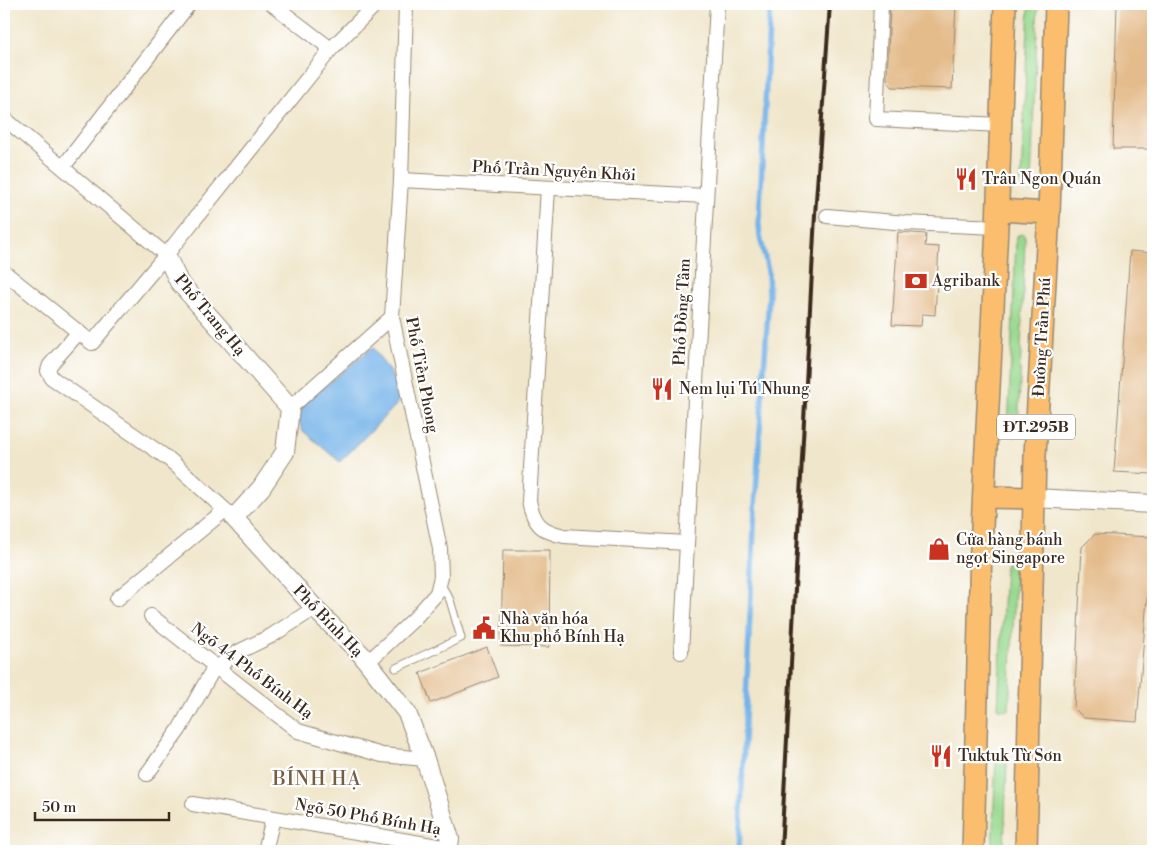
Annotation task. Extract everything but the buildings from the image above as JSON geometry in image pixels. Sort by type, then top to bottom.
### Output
[{"type":"main road","name":"ĐT.295B","points":[[973,851],[981,548],[998,219],[1005,4]]},
{"type":"main road","name":"Đường Trần Phú","points":[[1026,851],[1034,498],[1049,214],[1056,4]]},
{"type":"main road","points":[[998,219],[1049,214]]},
{"type":"main road","points":[[984,497],[1034,498]]},
{"type":"street","points":[[63,166],[189,4]]},
{"type":"street","points":[[272,4],[330,49]]},
{"type":"street","points":[[4,118],[166,255],[330,49],[376,4]]},
{"type":"street","name":"Phố Tiền Phong","points":[[368,662],[415,618],[437,594],[442,577],[440,549],[392,317],[401,180],[406,4]]},
{"type":"street","name":"Phố Đồng Tâm","points":[[681,652],[718,4]]},
{"type":"street","points":[[881,4],[876,119],[1001,125]]},
{"type":"street","name":"Phố Trần Nguyên Khởi","points":[[401,180],[706,196]]},
{"type":"street","points":[[548,188],[529,502],[532,515],[542,528],[564,536],[688,543]]},
{"type":"street","points":[[827,216],[906,223],[998,219]]},
{"type":"street","name":"Phố Trang Hạ","points":[[4,272],[92,342],[166,255],[179,282],[290,408]]},
{"type":"street","points":[[117,599],[230,514],[261,488],[285,452],[290,408],[392,317]]},
{"type":"street","points":[[78,332],[50,364],[48,371],[50,376],[170,460],[230,514]]},
{"type":"street","points":[[1034,498],[1153,504]]},
{"type":"street","name":"Phố Bính Hạ","points":[[230,514],[315,608],[368,662],[407,713],[425,759],[450,839],[448,850]]},
{"type":"street","points":[[147,774],[178,730],[211,673],[234,654],[271,636],[315,608]]},
{"type":"street","name":"Ngõ 44 Phố Bính Hạ","points":[[151,616],[298,731],[382,755],[425,759]]},
{"type":"street","name":"Ngõ 50 Phố Bính Hạ","points":[[192,804],[448,850]]},
{"type":"street","points":[[265,851],[273,818]]},
{"type":"lane","points":[[396,668],[461,638],[450,600],[440,582]]},
{"type":"green space","points":[[1029,4],[1038,4],[1031,183],[1030,186],[1023,186],[1021,181]]},
{"type":"green space","points":[[1023,234],[1025,238],[1018,434],[1015,437],[1010,436],[1008,431],[1016,241],[1018,235]]},
{"type":"green space","points":[[1009,559],[1014,560],[1016,565],[1009,710],[998,709],[1005,565]]},
{"type":"green space","points":[[996,758],[1007,758],[1004,851],[992,851]]},
{"type":"water","points":[[373,347],[405,396],[340,462],[302,430],[298,418],[304,403]]},
{"type":"waterway","points":[[739,851],[755,507],[769,295],[768,271],[759,225],[770,4]]},
{"type":"railway","points":[[781,851],[815,215],[830,4]]},
{"type":"place","name":"Trâu Ngon Quán","points":[[966,179]]},
{"type":"place","name":"Agribank","points":[[916,281]]},
{"type":"place","name":"Nem lụi Tú Nhung","points":[[662,389]]},
{"type":"place","name":"Cửa hàng bánh ngọt Singapore","points":[[939,549]]},
{"type":"place","name":"Nhà văn hóa Khu phố Bính Hạ","points":[[484,628]]},
{"type":"place","name":"Tuktuk Từ Sơn","points":[[941,756]]},
{"type":"district","name":"BÍNH HẠ","points":[[317,779]]}]
